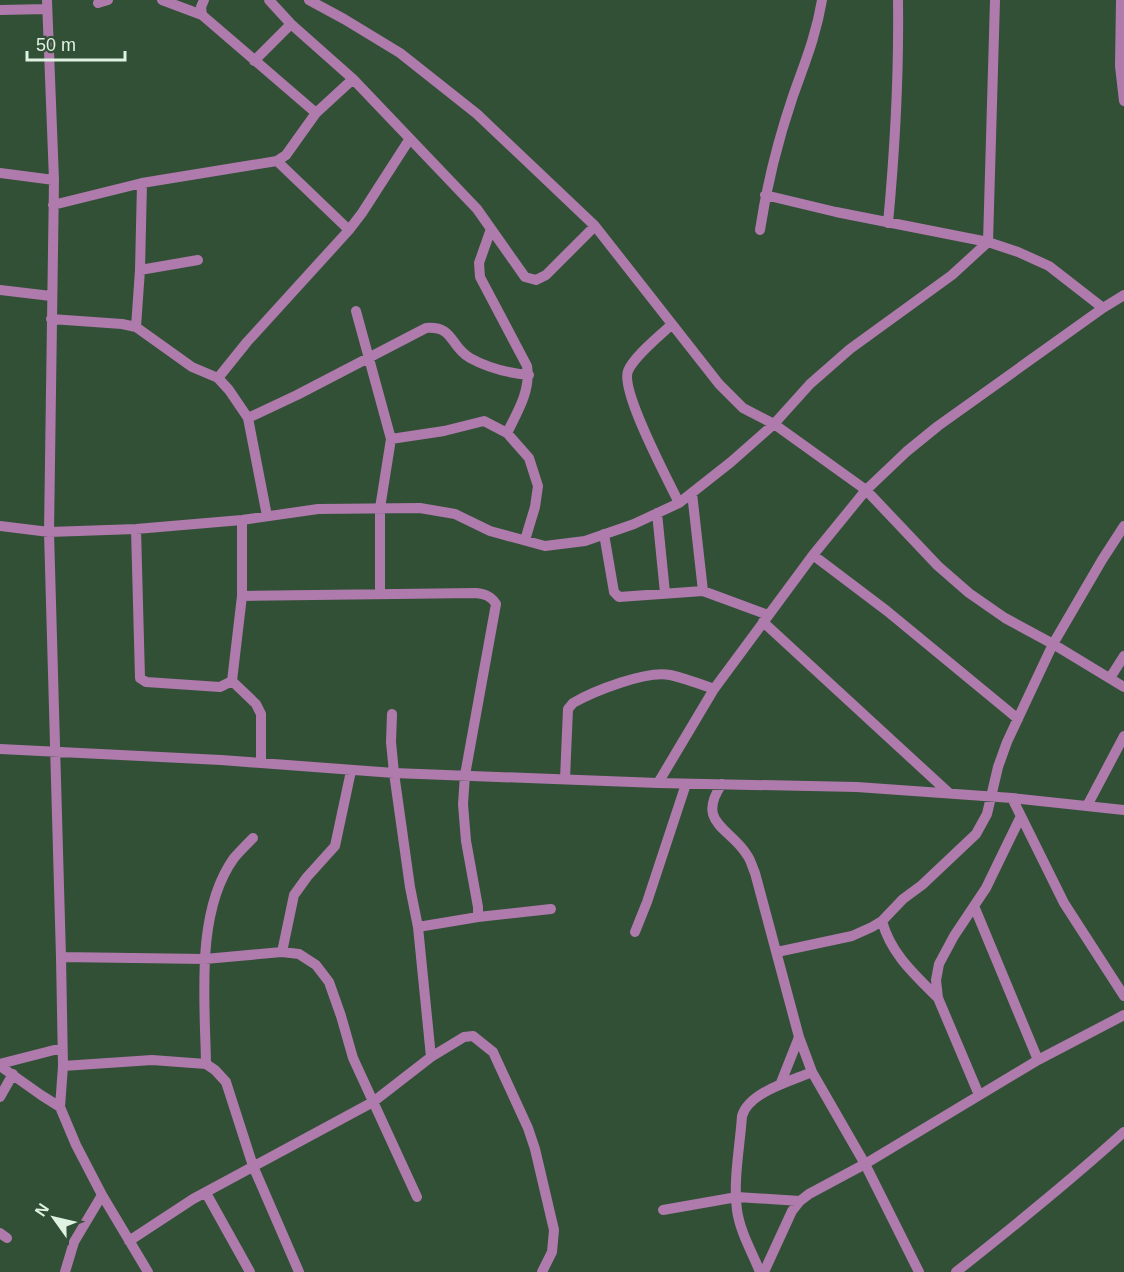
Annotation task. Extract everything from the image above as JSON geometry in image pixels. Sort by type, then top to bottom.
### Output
[{"type":"street","points":[[162,0],[202,15],[316,113]]},
{"type":"street","points":[[202,15],[201,7],[204,0]]},
{"type":"street","points":[[269,0],[291,24],[353,80],[477,209],[525,277],[536,280],[546,275],[595,226]]},
{"type":"street","points":[[309,0],[400,53],[477,114],[595,226],[719,384],[743,408],[774,424],[866,490],[938,566],[969,593],[1005,618],[1124,687]]},
{"type":"street","points":[[760,230],[765,195],[780,137],[818,27],[822,0]]},
{"type":"street","points":[[888,223],[899,44],[898,0]]},
{"type":"street","points":[[0,526],[49,532],[136,529],[242,520],[318,508],[420,508],[454,514],[490,531],[545,546],[585,541],[634,524],[679,503],[774,424],[810,384],[850,350],[952,275],[988,242],[995,0]]},
{"type":"street","points":[[1121,0],[1120,66],[1124,101]]},
{"type":"street","points":[[0,10],[47,4],[54,180],[49,532],[61,957],[63,1066],[60,1107],[76,1145],[102,1195],[147,1272]]},
{"type":"street","points":[[254,61],[291,24]]},
{"type":"street","points":[[53,205],[141,183],[277,161],[286,155],[316,113],[353,80]]},
{"type":"street","points":[[218,378],[247,342],[349,230],[409,140]]},
{"type":"street","points":[[277,161],[349,230]]},
{"type":"street","points":[[0,173],[54,180]]},
{"type":"street","points":[[136,327],[140,270],[141,183]]},
{"type":"street","points":[[765,195],[888,223],[988,242],[1018,252],[1049,266],[1103,308]]},
{"type":"street","points":[[491,229],[479,263],[480,277],[527,366],[528,375],[528,385],[507,433]]},
{"type":"street","points":[[140,270],[198,260]]},
{"type":"street","points":[[0,290],[51,296]]},
{"type":"street","points":[[658,783],[714,689],[813,555],[866,490],[906,452],[938,426],[1103,308],[1124,296]]},
{"type":"street","points":[[356,311],[391,439],[380,508],[380,594]]},
{"type":"street","points":[[51,319],[136,327],[192,367],[218,378],[248,418],[267,516]]},
{"type":"street","points":[[672,324],[632,364],[627,374],[629,388],[641,423],[679,503]]},
{"type":"street","points":[[248,418],[426,328],[438,327],[449,334],[456,346],[468,357],[496,369],[528,375]]},
{"type":"street","points":[[391,439],[444,431],[484,421],[507,433],[529,458],[538,486],[535,507],[525,540]]},
{"type":"street","points":[[692,492],[703,591]]},
{"type":"street","points":[[657,513],[665,593]]},
{"type":"street","points":[[232,681],[242,596],[242,520]]},
{"type":"street","points":[[777,952],[852,936],[882,921],[903,899],[922,885],[976,834],[987,814],[998,767],[1053,644],[1124,526]]},
{"type":"street","points":[[136,529],[140,678],[146,682],[220,687],[232,681]]},
{"type":"street","points":[[604,534],[615,594],[619,597],[703,591],[766,619],[949,793]]},
{"type":"street","points":[[813,555],[887,611],[1018,719]]},
{"type":"street","points":[[242,596],[476,593],[486,594],[493,599],[496,604],[465,775],[463,804],[466,841],[478,917]]},
{"type":"street","points":[[1110,678],[1124,656]]},
{"type":"street","points":[[565,779],[568,709],[573,703],[637,677],[653,674],[669,674],[714,689]]},
{"type":"street","points":[[232,681],[256,704],[261,714],[261,763]]},
{"type":"street","points":[[392,714],[391,742],[394,773],[418,927],[431,1057]]},
{"type":"street","points":[[1087,806],[1124,736]]},
{"type":"street","points":[[0,749],[261,763],[394,773],[686,784],[857,787],[990,796],[1124,810]]},
{"type":"street","points":[[282,951],[294,895],[335,846],[351,771]]},
{"type":"street","points":[[635,932],[686,784]]},
{"type":"street","points":[[722,784],[713,797],[712,811],[717,824],[747,855],[755,873],[799,1037],[813,1072],[865,1164],[919,1272]]},
{"type":"street","points":[[1012,798],[1064,903],[1124,996]]},
{"type":"street","points":[[980,1095],[938,998],[936,980],[939,964],[986,888],[1021,816]]},
{"type":"street","points":[[206,1064],[207,928],[224,877],[234,858],[254,838]]},
{"type":"street","points":[[974,906],[1038,1060]]},
{"type":"street","points":[[418,927],[478,917],[551,909]]},
{"type":"street","points":[[882,921],[892,948],[904,965],[938,998]]},
{"type":"street","points":[[61,957],[205,959],[282,951],[299,954],[316,964],[329,982],[353,1058],[417,1197]]},
{"type":"street","points":[[762,1272],[792,1211],[809,1194],[865,1164],[1038,1060],[1124,1015]]},
{"type":"street","points":[[129,1241],[206,1192],[373,1102],[431,1057],[465,1037],[473,1036],[493,1052],[528,1128],[554,1230],[552,1252],[542,1272]]},
{"type":"street","points":[[780,1085],[799,1037]]},
{"type":"street","points":[[0,1065],[62,1048]]},
{"type":"street","points":[[63,1066],[152,1060],[206,1064],[215,1070],[226,1082],[253,1166],[299,1272]]},
{"type":"street","points":[[0,1065],[60,1107]]},
{"type":"street","points":[[762,1272],[740,1225],[737,1209],[742,1116],[745,1107],[754,1099],[780,1085],[813,1072]]},
{"type":"street","points":[[0,1097],[13,1074]]},
{"type":"street","points":[[956,1272],[1093,1162],[1124,1132]]},
{"type":"street","points":[[206,1192],[250,1272]]},
{"type":"street","points":[[65,1272],[74,1242],[102,1195]]},
{"type":"street","points":[[663,1210],[737,1197],[800,1201]]}]
